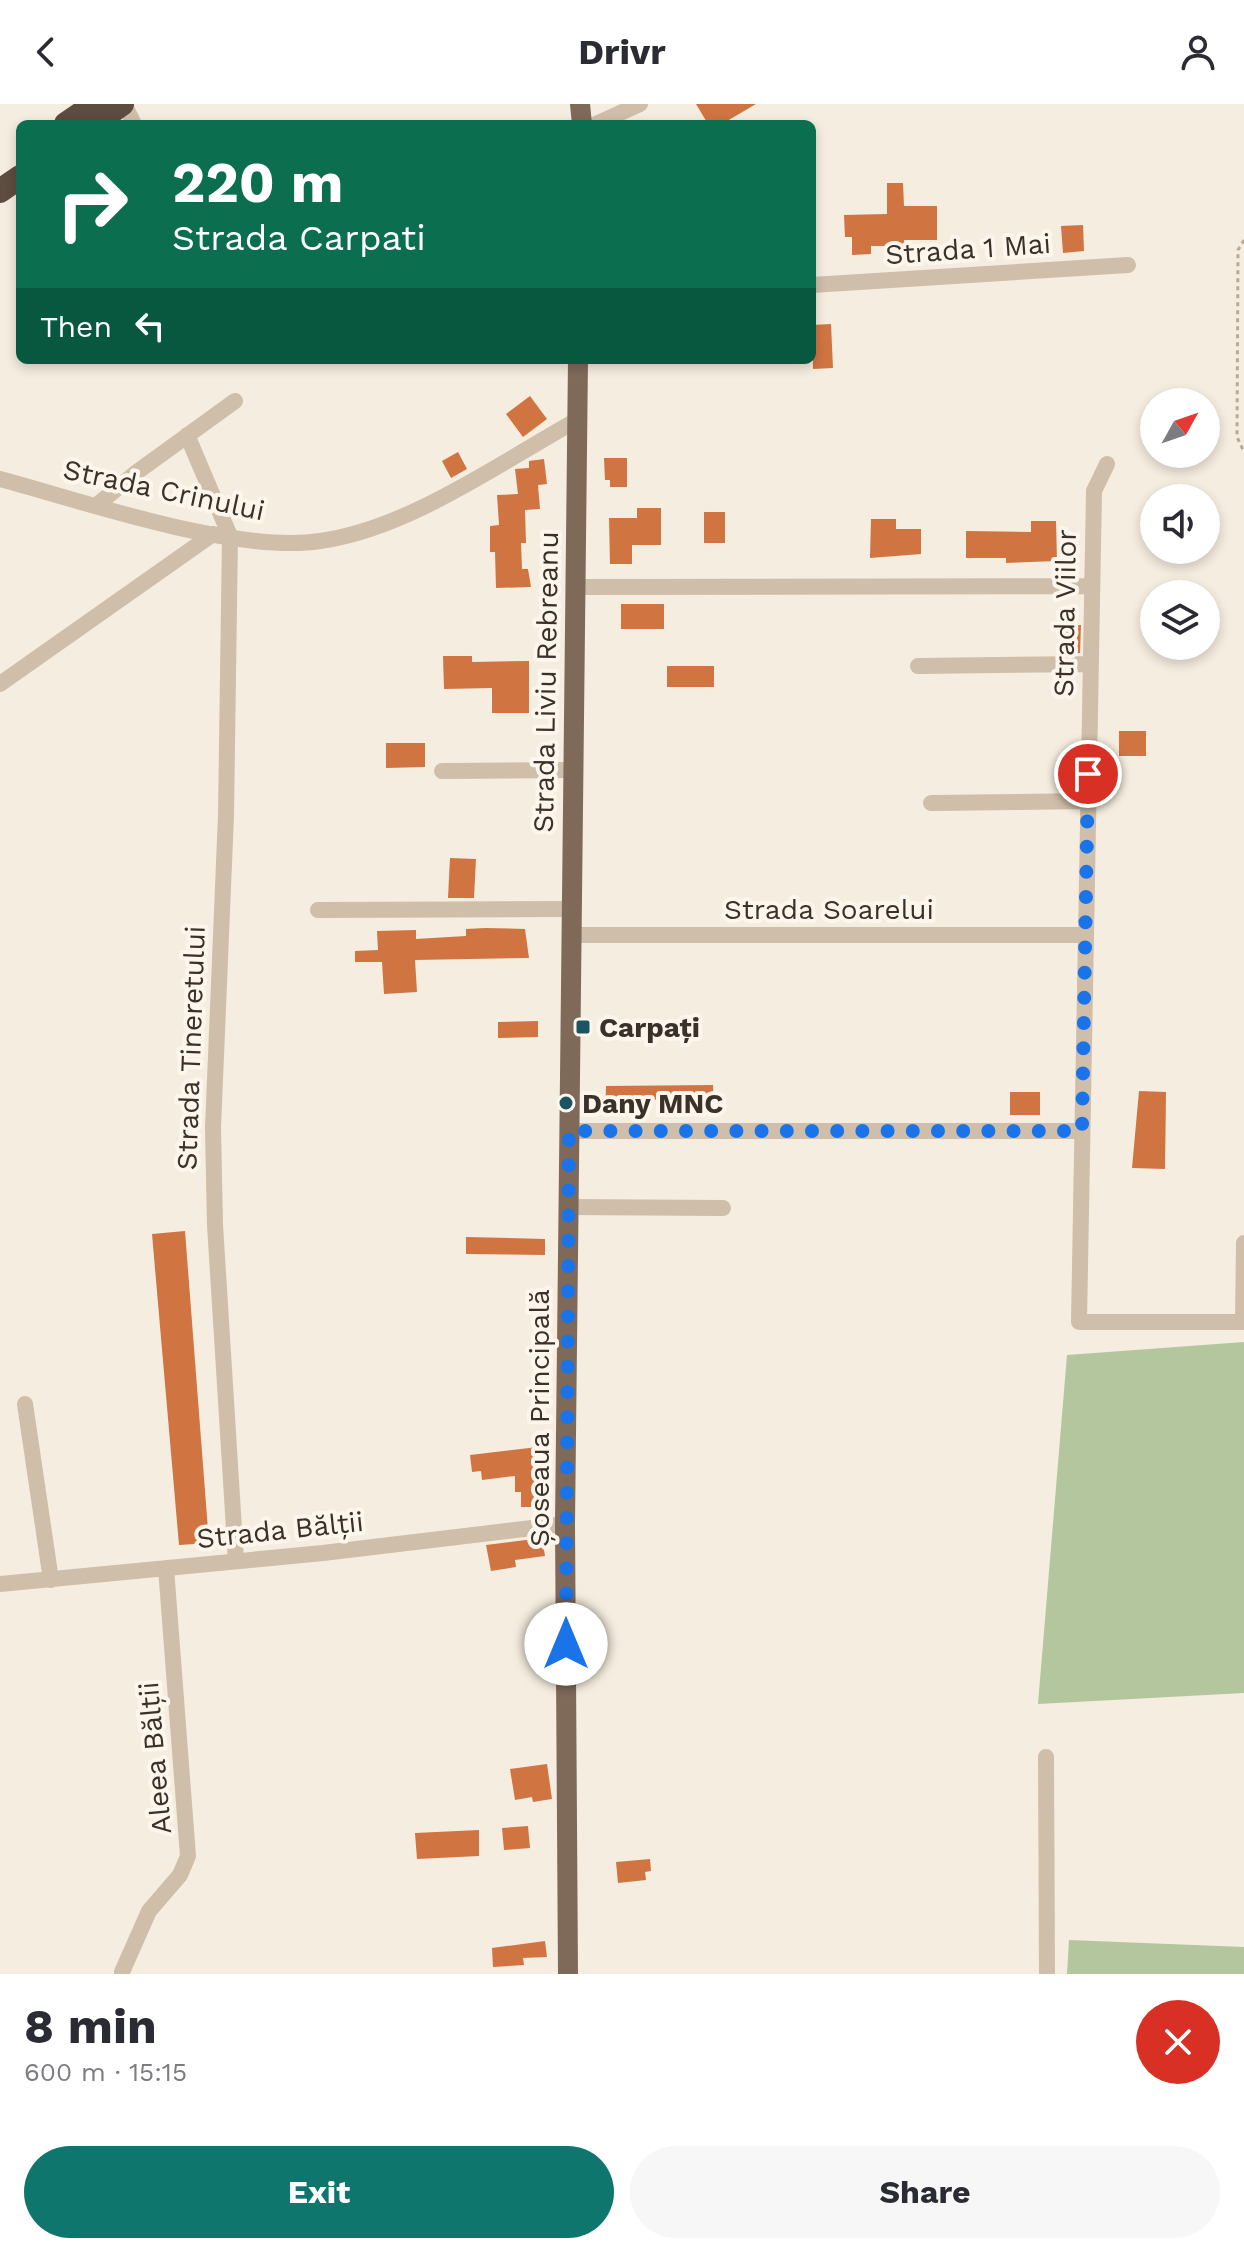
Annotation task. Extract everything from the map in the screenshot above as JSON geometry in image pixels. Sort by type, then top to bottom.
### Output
[{"type":"highway","points":[[72,120],[95,104]]},
{"type":"highway","points":[[100,120],[123,104]]},
{"type":"main road","name":"Strada Liviu Rebreanu","points":[[570,1005],[578,364]]},
{"type":"main road","name":"Șoseaua Principală","points":[[568,1974],[565,1524],[570,1005]]},
{"type":"street","points":[[605,120],[640,104]]},
{"type":"street","name":"Strada 1 Mai","points":[[816,285],[1128,265]]},
{"type":"street","points":[[97,505],[235,401]]},
{"type":"street","name":"Strada Crinului","points":[[0,479],[213,534],[318,542],[349,536],[446,496],[577,420]]},
{"type":"street","points":[[187,435],[230,536]]},
{"type":"street","name":"Strada Viilor","points":[[1107,464],[1094,491],[1079,1322],[1244,1322]]},
{"type":"street","points":[[0,684],[213,534]]},
{"type":"street","name":"Strada Tineretului","points":[[230,536],[226,815],[213,1128],[215,1225],[236,1561]]},
{"type":"street","points":[[575,587],[1092,586]]},
{"type":"street","points":[[918,666],[1091,664]]},
{"type":"street","points":[[442,771],[573,770]]},
{"type":"street","points":[[931,803],[1087,801]]},
{"type":"street","points":[[318,910],[572,909]]},
{"type":"street","name":"Strada Soarelui","points":[[571,935],[1086,935]]},
{"type":"street","points":[[569,1131],[1082,1131]]},
{"type":"street","points":[[568,1207],[723,1208]]},
{"type":"street","points":[[1244,1243],[1244,1322]]},
{"type":"street","points":[[25,1404],[51,1580]]},
{"type":"street","name":"Strada Bălții","points":[[0,1584],[565,1524]]},
{"type":"street","name":"Aleea Bălții","points":[[122,1972],[149,1911],[180,1875],[188,1856],[166,1568]]},
{"type":"street","points":[[1046,1757],[1047,1974]]},
{"type":"path","points":[[1244,240],[1238,250],[1237,437],[1244,452]]},
{"type":"green space","points":[[1244,1342],[1244,1693],[1038,1704],[1067,1355]]},
{"type":"green space","points":[[1069,1940],[1244,1947],[1244,1974],[1067,1974]]},
{"type":"building","points":[[696,104],[756,104],[729,120],[706,120]]},
{"type":"building","points":[[887,183],[903,183],[904,206],[937,206],[937,240],[904,240],[904,246],[871,246],[871,254],[852,255],[852,237],[845,237],[844,215],[887,214]]},
{"type":"building","points":[[1083,225],[1084,251],[1063,253],[1061,226]]},
{"type":"building","points":[[831,324],[833,368],[813,369],[813,364],[816,364],[816,325]]},
{"type":"building","points":[[530,396],[547,419],[523,437],[506,414]]},
{"type":"building","points":[[458,452],[467,469],[451,478],[442,461]]},
{"type":"building","points":[[604,458],[627,458],[627,487],[610,487],[610,480],[605,480]]},
{"type":"building","points":[[544,459],[547,484],[538,485],[540,509],[525,510],[526,543],[521,543],[522,569],[528,569],[531,587],[496,588],[495,552],[490,552],[490,526],[499,525],[497,495],[518,494],[515,469],[529,468],[529,461]]},
{"type":"building","points":[[637,508],[661,508],[661,545],[632,545],[632,564],[610,564],[609,518],[637,518]]},
{"type":"building","points":[[704,512],[725,512],[725,543],[704,543]]},
{"type":"building","points":[[871,519],[896,519],[896,529],[921,529],[921,554],[870,558]]},
{"type":"building","points":[[1031,521],[1056,521],[1057,561],[1006,563],[1006,558],[966,558],[966,531],[1031,532]]},
{"type":"building","points":[[621,604],[664,604],[664,629],[621,629]]},
{"type":"building","points":[[1063,625],[1081,625],[1080,653],[1063,653]]},
{"type":"building","points":[[443,656],[472,656],[472,662],[529,661],[529,713],[492,713],[492,688],[444,689]]},
{"type":"building","points":[[667,666],[714,666],[714,687],[667,687]]},
{"type":"building","points":[[1119,731],[1146,731],[1146,756],[1119,756]]},
{"type":"building","points":[[386,743],[425,743],[425,767],[386,768]]},
{"type":"building","points":[[450,858],[476,859],[474,898],[448,898]]},
{"type":"building","points":[[466,929],[525,929],[529,958],[415,960],[417,992],[384,994],[382,962],[355,962],[355,951],[378,950],[377,931],[416,930],[416,939],[466,936]]},
{"type":"building","points":[[538,1021],[538,1037],[498,1038],[498,1022]]},
{"type":"building","points":[[713,1085],[714,1111],[673,1112],[673,1099],[644,1100],[643,1117],[605,1116],[606,1086]]},
{"type":"building","points":[[1139,1091],[1166,1092],[1165,1169],[1132,1168]]},
{"type":"building","points":[[1010,1092],[1040,1092],[1040,1115],[1010,1115]]},
{"type":"building","points":[[185,1231],[209,1543],[179,1545],[152,1234]]},
{"type":"building","points":[[466,1237],[545,1239],[545,1255],[466,1254]]},
{"type":"building","points":[[546,1446],[547,1507],[521,1507],[521,1492],[515,1492],[515,1476],[482,1480],[481,1471],[472,1472],[470,1455]]},
{"type":"building","points":[[542,1538],[545,1556],[515,1560],[516,1567],[491,1571],[486,1545]]},
{"type":"building","points":[[547,1764],[552,1799],[533,1802],[532,1797],[515,1800],[510,1769]]},
{"type":"building","points":[[528,1826],[530,1848],[504,1850],[502,1828]]},
{"type":"building","points":[[479,1830],[479,1856],[417,1859],[415,1833]]},
{"type":"building","points":[[650,1859],[651,1871],[645,1872],[646,1880],[618,1883],[616,1862]]},
{"type":"building","points":[[545,1941],[547,1957],[523,1958],[524,1965],[493,1967],[492,1948]]},
{"type":"place","name":"Carpați","points":[[583,1027]]},
{"type":"place","name":"Dany MNC","points":[[566,1103]]},
{"type":"route","points":[[566,1644],[569,1131],[1082,1131],[1088,774]]}]
